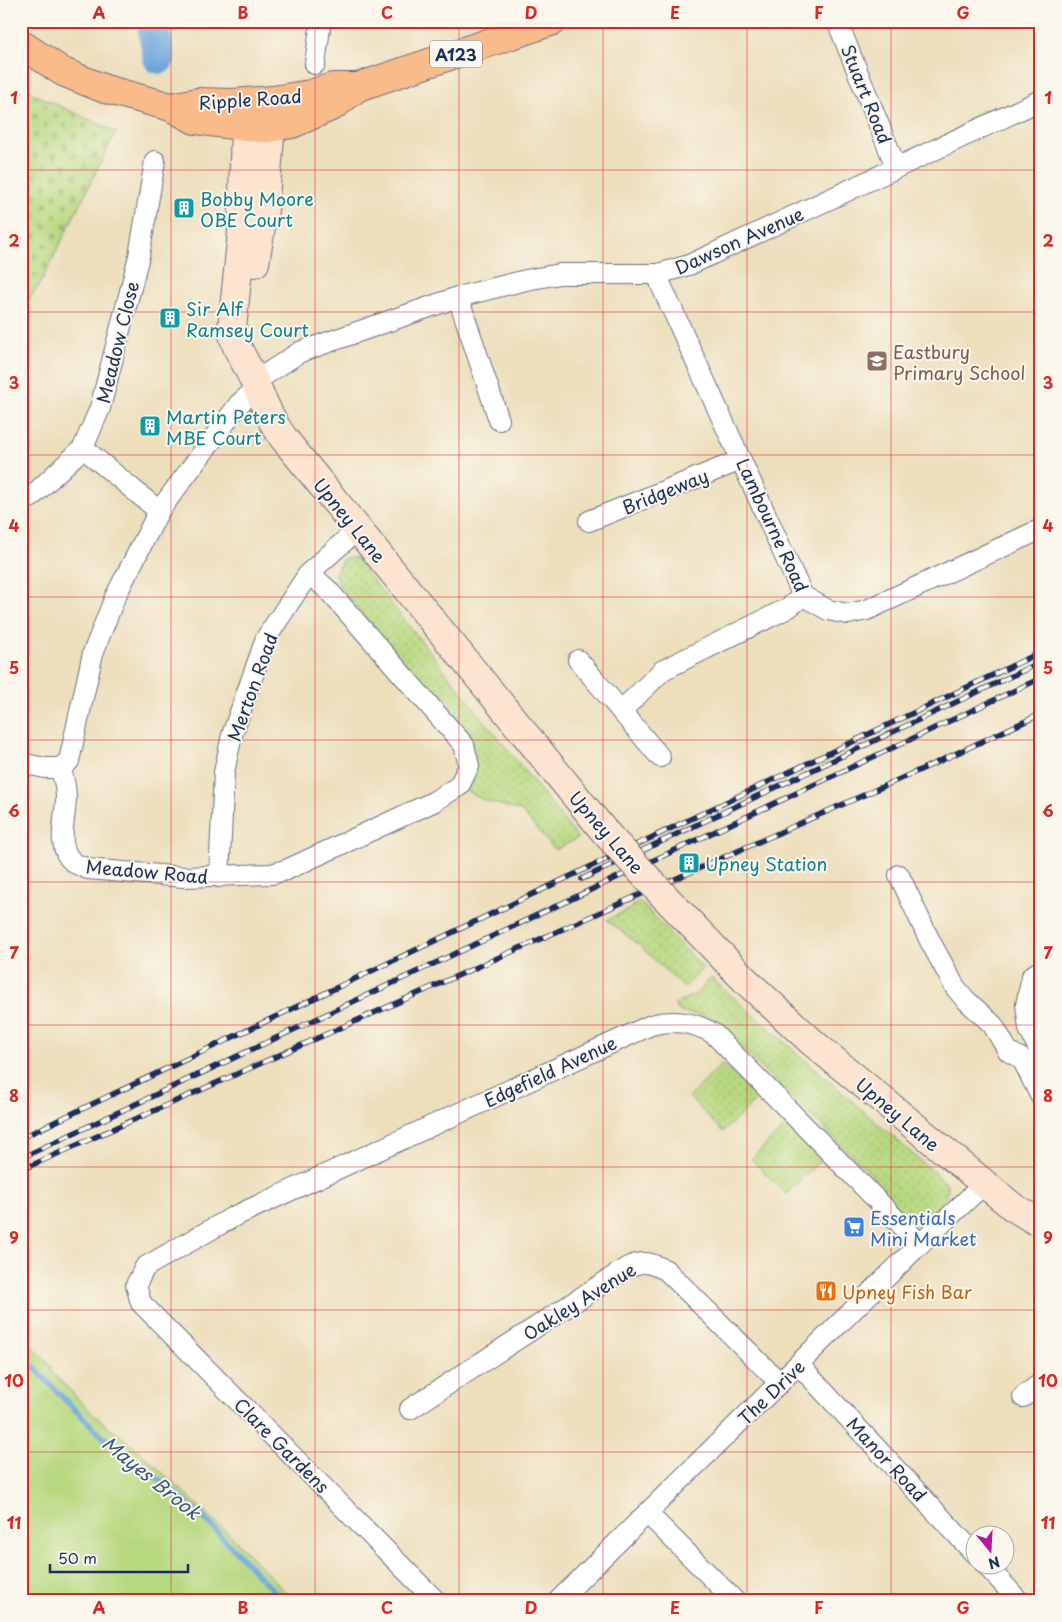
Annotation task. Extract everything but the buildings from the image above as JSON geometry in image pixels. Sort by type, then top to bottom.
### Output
[{"type":"main road","name":"Ripple Road","points":[[21,44],[63,72],[105,89],[170,107],[198,102],[255,114],[333,87],[358,86],[553,21]]},
{"type":"street","points":[[315,64],[321,21]]},
{"type":"street","name":"Stuart Road","points":[[837,21],[896,167]]},
{"type":"street","name":"Dawson Avenue","points":[[253,381],[300,352],[458,297],[526,280],[560,274],[658,274],[689,265],[1041,100]]},
{"type":"street","name":"Upney Lane","points":[[255,114],[270,137],[264,210],[252,281],[248,329],[253,381],[276,430],[604,831],[664,896],[746,981],[813,1043],[1012,1207],[1041,1224]]},
{"type":"street","name":"Meadow Close","points":[[30,498],[83,448],[100,408],[139,256],[156,161]]},
{"type":"street","name":"Lambourne Road","points":[[658,274],[661,285],[802,596],[828,610],[848,614],[867,610],[1041,529]]},
{"type":"street","points":[[458,297],[499,420]]},
{"type":"street","points":[[21,763],[45,768],[60,768],[69,761],[93,653],[115,597],[159,511],[239,404],[253,381]]},
{"type":"street","points":[[83,448],[159,511]]},
{"type":"street","name":"Bridgeway","points":[[589,521],[741,460]]},
{"type":"street","name":"Merton Road","points":[[218,877],[224,772],[232,736],[266,638],[309,573],[358,529]]},
{"type":"street","name":"Meadow Road","points":[[60,768],[64,779],[66,798],[63,837],[66,852],[74,863],[88,869],[184,877],[271,874],[286,870],[433,802],[459,786],[469,766],[464,745],[328,590],[309,573]]},
{"type":"street","points":[[622,711],[662,670],[788,608],[802,596]]},
{"type":"street","points":[[578,660],[660,758]]},
{"type":"street","points":[[899,875],[930,940],[955,986],[965,1000],[993,1025],[1008,1051],[1022,1059],[1041,1097]]},
{"type":"street","points":[[1041,970],[1032,976],[1026,1005],[1029,1029],[1041,1054]]},
{"type":"street","name":"Edgefield Avenue","points":[[136,1285],[145,1267],[233,1217],[651,1025],[666,1021],[706,1029],[714,1034],[920,1244]]},
{"type":"street","points":[[993,1025],[1029,1029]]},
{"type":"street","name":"The Drive","points":[[558,1601],[920,1244],[984,1184]]},
{"type":"street","name":"Oakley Avenue","points":[[410,1409],[628,1267],[639,1262],[652,1263],[666,1270],[780,1383]]},
{"type":"street","name":"Clare Gardens","points":[[136,1285],[141,1303],[436,1601]]},
{"type":"street","name":"Manor Road","points":[[799,1365],[964,1542]]},
{"type":"street","points":[[1023,1397],[1041,1383]]},
{"type":"street","points":[[647,1513],[735,1601]]},
{"type":"street","points":[[994,1574],[1019,1601]]},
{"type":"green space","points":[[21,84],[34,94],[116,132],[40,284],[21,310]]},
{"type":"green space","points":[[343,558],[355,558],[578,838],[555,850],[521,811],[483,800],[467,791],[475,772],[476,751],[342,590],[335,574]]},
{"type":"green space","points":[[639,901],[703,968],[684,988],[639,945],[607,920],[628,910]]},
{"type":"green space","points":[[711,978],[947,1184],[944,1200],[923,1220],[908,1219],[883,1195],[871,1174],[708,1016],[680,1012],[674,1004],[696,994]]},
{"type":"green space","points":[[722,1064],[757,1099],[723,1132],[689,1097]]},
{"type":"green space","points":[[785,1126],[820,1161],[786,1194],[751,1159]]},
{"type":"green space","points":[[21,1333],[52,1368],[50,1370],[95,1416],[140,1452],[230,1535],[294,1601],[21,1601]]},
{"type":"waterway","name":"Mayes Brook","points":[[152,21],[159,58]]},
{"type":"waterway","name":"Mayes Brook","points":[[21,1353],[103,1437],[150,1472],[201,1515],[283,1601]]},
{"type":"railway","points":[[21,1138],[1041,652]]},
{"type":"railway","points":[[582,879],[1041,662]]},
{"type":"railway","points":[[21,1158],[1041,678]]},
{"type":"railway","points":[[21,1170],[929,766],[1041,714]]},
{"type":"place","name":"Bobby Moore OBE Court","points":[[184,208]]},
{"type":"place","name":"Sir Alf Ramsey Court","points":[[170,318]]},
{"type":"place","name":"Eastbury Primary School","points":[[877,361]]},
{"type":"place","name":"Martin Peters MBE Court","points":[[150,426]]},
{"type":"place","name":"Upney Station","points":[[689,863]]},
{"type":"place","name":"Essentials Mini Market","points":[[854,1227]]},
{"type":"place","name":"Upney Fish Bar","points":[[826,1291]]}]
